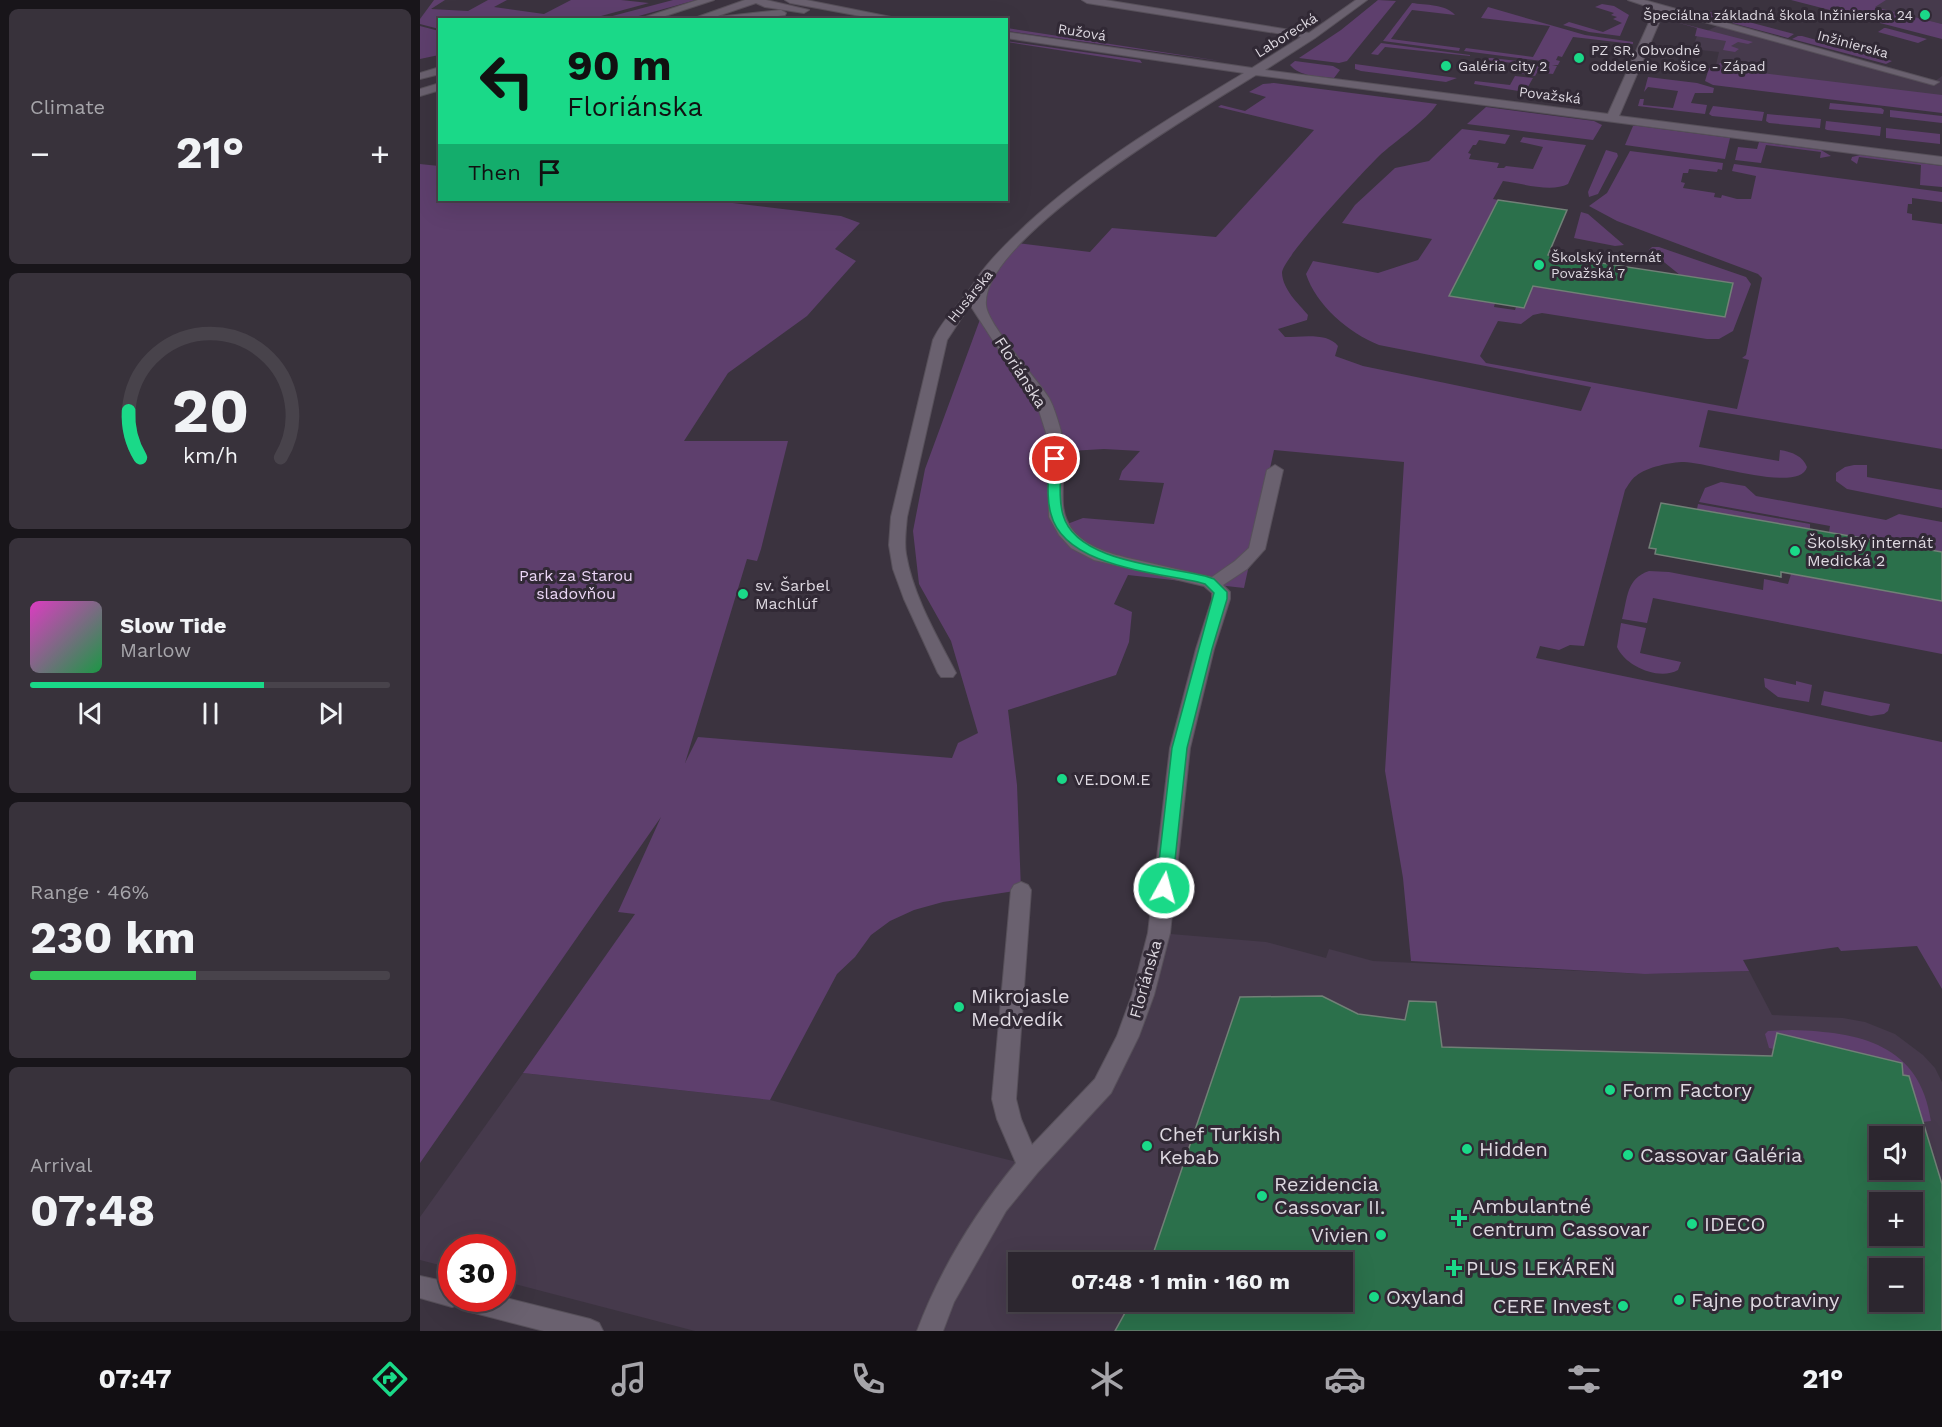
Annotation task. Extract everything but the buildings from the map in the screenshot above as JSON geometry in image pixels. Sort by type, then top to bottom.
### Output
[{"type":"street","points":[[648,18],[709,0]]},
{"type":"street","points":[[686,7],[729,0]]},
{"type":"street","points":[[700,18],[757,0],[765,4],[807,10],[863,14]]},
{"type":"street","points":[[790,0],[888,18]]},
{"type":"street","points":[[841,0],[863,14]]},
{"type":"street","points":[[1087,0],[1311,36]]},
{"type":"street","name":"Laborecká","points":[[1253,71],[1311,36],[1362,0]]},
{"type":"street","name":"Inžinierska","points":[[1633,0],[1934,82]]},
{"type":"street","points":[[1611,118],[1660,8]]},
{"type":"street","points":[[735,18],[807,10]]},
{"type":"street","name":"Ružová","points":[[1008,35],[1154,57]]},
{"type":"street","name":"Považská","points":[[1154,57],[1942,161]]},
{"type":"street","points":[[420,76],[438,71]]},
{"type":"street","name":"Husárska","points":[[947,673],[918,615],[898,555],[899,517],[940,340],[946,325],[986,274],[1048,212],[1083,182],[1253,71]]},
{"type":"street","points":[[420,93],[438,87]]},
{"type":"street","name":"Floriánska","points":[[930,1331],[943,1297],[998,1204],[1029,1165],[1102,1086],[1128,1035],[1143,995],[1159,933],[1180,748],[1205,649],[1221,599],[1221,592],[1213,584],[1201,578],[1107,558],[1086,550],[1071,538],[1057,517],[1055,436],[1043,400],[1017,367],[979,309],[978,296],[986,274]]},
{"type":"street","points":[[1213,584],[1257,549],[1275,470]]},
{"type":"street","points":[[1021,890],[1004,1100],[1009,1119],[1029,1165]]},
{"type":"street","points":[[420,1287],[438,1292]]},
{"type":"street","points":[[516,1312],[590,1331]]},
{"type":"shaded area","name":"Špeciálna základná škola Inžinierska 24","points":[[1847,0],[1942,0],[1942,24],[1874,7]]},
{"type":"shaded area","points":[[1721,24],[1934,82],[1942,76],[1942,98],[1715,69],[1719,52],[1692,49],[1697,36]]},
{"type":"shaded area","points":[[1159,933],[1266,942],[1326,958],[1329,949],[1373,961],[1645,974],[1749,971],[1772,1015],[1843,1018],[1865,1022],[1895,1034],[1923,1055],[1935,1068],[1942,1082],[1942,1331],[695,1331],[516,1284],[516,1234],[438,1234],[438,1265],[420,1260],[420,1217],[523,1073],[770,1100],[1029,1165],[1103,1086]]},
{"type":"green space","points":[[434,0],[445,0],[431,9],[468,11],[488,0],[507,0],[494,7],[544,14],[571,0],[621,0],[649,3],[594,18],[438,18],[438,29],[420,24],[420,19]]},
{"type":"green space","points":[[673,0],[696,0],[632,18],[605,18]]},
{"type":"green space","points":[[1378,0],[1396,1],[1347,61],[1339,63],[1299,58],[1341,30]]},
{"type":"green space","points":[[1791,0],[1886,0],[1875,7],[1942,24],[1942,39]]},
{"type":"green space","points":[[1412,3],[1441,7],[1455,15],[1412,10],[1391,39],[1460,48],[1459,51],[1383,41]]},
{"type":"green space","points":[[1602,4],[1614,6],[1629,15],[1620,36],[1589,32],[1563,25],[1569,22],[1603,32],[1622,23],[1613,19],[1617,17],[1611,15],[1614,13],[1595,7]]},
{"type":"green space","points":[[1488,7],[1585,35],[1633,42],[1633,44],[1573,37],[1562,57],[1558,56],[1556,60],[1560,61],[1558,65],[1552,65],[1557,66],[1553,74],[1544,73],[1550,62],[1464,51],[1466,48],[1533,57],[1550,26],[1481,18]]},
{"type":"green space","points":[[1708,12],[1794,34],[1788,38],[1702,15]]},
{"type":"green space","points":[[1672,21],[1753,42],[1748,44],[1738,42],[1731,46],[1739,49],[1735,52],[1723,50],[1726,41],[1695,36],[1697,28]]},
{"type":"green space","points":[[420,26],[438,31],[438,55],[420,59]]},
{"type":"green space","points":[[1008,28],[1214,60],[1220,61],[1008,31]]},
{"type":"green space","points":[[1884,28],[1927,39],[1918,43],[1878,32]]},
{"type":"green space","points":[[1798,36],[1892,61],[1886,64],[1792,39]]},
{"type":"green space","points":[[1008,41],[1140,60],[1142,63],[1008,42]]},
{"type":"green space","points":[[1381,43],[1470,56],[1385,47],[1378,55],[1371,54]]},
{"type":"green space","points":[[1489,58],[1542,64],[1535,76],[1517,73],[1522,64],[1487,60]]},
{"type":"green space","points":[[1295,61],[1333,66],[1340,70],[1334,78],[1310,75],[1294,69],[1290,65]]},
{"type":"green space","points":[[1723,62],[1721,68],[1942,95],[1942,113],[1713,85],[1705,81],[1709,68]]},
{"type":"green space","points":[[1355,64],[1457,78],[1446,82],[1361,71],[1355,69]]},
{"type":"green space","points":[[1515,76],[1533,78],[1525,92],[1474,84],[1475,81],[1510,85]]},
{"type":"green space","points":[[1648,77],[1697,83],[1714,88],[1713,93],[1695,93],[1691,103],[1707,105],[1705,114],[1638,106],[1640,99],[1644,99],[1643,105],[1673,108],[1678,91],[1648,87],[1644,92]]},
{"type":"green space","name":"Park za Starou sladovňou","points":[[1274,83],[1437,104],[1426,117],[1385,150],[1295,250],[1282,273],[1283,279],[1292,296],[1308,315],[1307,320],[1278,329],[1285,337],[1314,336],[1328,339],[1338,346],[1335,356],[1363,366],[1581,411],[1591,387],[1379,345],[1368,340],[1335,317],[1317,296],[1306,274],[1313,261],[1378,273],[1418,260],[1432,239],[1342,223],[1355,205],[1395,168],[1429,161],[1462,129],[1510,135],[1505,144],[1479,140],[1468,153],[1471,154],[1469,159],[1499,163],[1497,168],[1506,166],[1533,169],[1543,147],[1520,142],[1523,137],[1586,145],[1568,184],[1545,188],[1503,181],[1493,199],[1498,200],[1449,296],[1495,303],[1494,307],[1515,310],[1516,307],[1524,308],[1533,286],[1725,316],[1733,283],[1680,275],[1649,250],[1652,247],[1659,247],[1746,277],[1751,284],[1733,331],[1719,339],[1707,339],[1542,313],[1533,315],[1521,324],[1498,321],[1480,356],[1486,363],[1737,409],[1749,360],[1742,358],[1746,355],[1762,278],[1758,274],[1617,221],[1589,206],[1607,193],[1630,151],[1723,163],[1722,170],[1718,169],[1717,172],[1689,169],[1688,173],[1683,173],[1681,182],[1685,183],[1683,188],[1715,193],[1714,197],[1721,198],[1722,195],[1737,199],[1751,199],[1756,176],[1732,171],[1734,164],[1942,192],[1942,202],[1912,198],[1912,204],[1908,204],[1907,213],[1912,214],[1912,220],[1942,224],[1942,449],[1708,410],[1699,447],[1779,461],[1780,450],[1796,455],[1807,467],[1801,475],[1788,478],[1752,475],[1696,463],[1679,462],[1653,468],[1636,476],[1625,490],[1584,646],[1570,645],[1559,650],[1540,646],[1536,658],[1942,742],[1942,989],[1917,946],[1841,951],[1838,947],[1743,960],[1749,971],[1645,974],[1411,961],[1403,878],[1385,771],[1404,462],[1274,450],[1244,588],[1128,575],[1114,604],[1132,612],[1129,642],[1116,675],[1008,710],[1017,785],[1021,890],[943,902],[914,910],[890,921],[871,935],[855,957],[837,974],[770,1100],[523,1073],[635,914],[618,912],[661,817],[420,1163],[420,164],[438,166],[438,201],[716,201],[841,216],[860,223],[835,249],[856,261],[807,316],[728,373],[684,441],[788,441],[761,549],[757,561],[747,559],[685,763],[698,737],[952,758],[958,743],[978,733],[951,641],[919,584],[913,531],[925,469],[982,314],[979,296],[1017,243],[1090,252],[1112,228],[1216,237],[1314,130],[1218,107],[1221,105],[1245,111],[1266,97],[1249,92],[1263,84]],"holes":[[[1056,437],[1070,451],[1104,449],[1140,451],[1122,471],[1119,480],[1164,483],[1154,524],[1083,518],[1062,526]]]},
{"type":"green space","points":[[1830,103],[1884,110],[1883,114],[1829,109]]},
{"type":"green space","points":[[1713,106],[1764,112],[1762,121],[1712,116],[1709,114]]},
{"type":"green space","points":[[1486,107],[1594,121],[1602,125],[1593,140],[1467,124]]},
{"type":"green space","points":[[1890,110],[1942,116],[1942,123],[1890,117]]},
{"type":"green space","points":[[1767,114],[1821,119],[1820,128],[1769,123],[1766,121]]},
{"type":"green space","points":[[1826,121],[1881,127],[1880,136],[1827,130],[1825,129]]},
{"type":"green space","points":[[1633,126],[1730,138],[1725,159],[1625,145]]},
{"type":"green space","points":[[1886,128],[1940,134],[1940,144],[1886,138]]},
{"type":"green space","points":[[1759,142],[1821,150],[1831,156],[1820,158],[1821,152],[1766,145],[1761,163],[1735,160],[1738,147],[1757,149]]},
{"type":"green space","points":[[1606,150],[1617,153],[1618,156],[1598,194],[1589,197],[1588,192]]},
{"type":"green space","points":[[1860,155],[1942,166],[1942,187],[1920,185],[1921,165],[1859,157],[1857,164],[1851,160],[1852,157]]},
{"type":"green space","points":[[1581,212],[1588,214],[1624,245],[1615,246],[1574,238]]},
{"type":"green space","points":[[1867,465],[1867,477],[1942,490],[1942,508],[1847,489],[1836,481],[1836,473],[1845,467]]},
{"type":"green space","points":[[1721,482],[1745,486],[1756,496],[1886,520],[1899,514],[1942,522],[1942,552],[1829,532],[1830,526],[1699,502],[1705,488]]},
{"type":"green space","points":[[1698,504],[1810,524],[1810,529],[1697,509]]},
{"type":"green space","points":[[1649,571],[1669,572],[1763,590],[1764,579],[1788,584],[1791,574],[1942,601],[1942,654],[1653,598],[1647,623],[1622,619],[1632,584],[1641,574]]},
{"type":"green space","points":[[1621,623],[1646,628],[1640,653],[1681,662],[1678,670],[1662,674],[1652,673],[1627,660],[1617,647]]},
{"type":"green space","points":[[1764,678],[1796,685],[1796,681],[1812,685],[1809,702],[1778,697],[1765,687]]},
{"type":"green space","points":[[1824,691],[1890,704],[1888,711],[1884,714],[1871,716],[1821,705]]},
{"type":"green space","points":[[1792,1030],[1841,1034],[1883,1047],[1900,1059],[1914,1075],[1925,1095],[1931,1121],[1923,1122],[1909,1076],[1769,1048],[1765,1034],[1768,1031]]},
{"type":"place","name":"Špeciálna základná škola Inžinierska 24","points":[[1925,15]]},
{"type":"place","name":"PZ SR, Obvodné oddelenie Košice - Západ","points":[[1579,58]]},
{"type":"place","name":"Galéria city 2","points":[[1446,66]]},
{"type":"place","name":"Školský internát Považská 7","points":[[1539,265]]},
{"type":"place","name":"Školský internát Medická 2","points":[[1795,551]]},
{"type":"place","name":"sv. Šarbel Machlúf","points":[[743,594]]},
{"type":"place","name":"VE.DOM.E","points":[[1062,779]]},
{"type":"place","name":"Mikrojasle Medvedík","points":[[959,1007]]},
{"type":"place","name":"Form Factory","points":[[1610,1090]]},
{"type":"place","name":"Chef Turkish Kebab","points":[[1147,1146]]},
{"type":"place","name":"Hidden","points":[[1467,1149]]},
{"type":"place","name":"Cassovar Galéria","points":[[1628,1155]]},
{"type":"place","name":"Rezidencia Cassovar II.","points":[[1262,1196]]},
{"type":"place","name":"Ambulantné centrum Cassovar","points":[[1459,1218]]},
{"type":"place","name":"IDECO","points":[[1692,1224]]},
{"type":"place","name":"Vivien","points":[[1381,1235]]},
{"type":"place","name":"PLUS LEKÁREŇ","points":[[1454,1268]]},
{"type":"place","name":"Oxyland","points":[[1374,1297]]},
{"type":"place","name":"Fajne potraviny","points":[[1679,1300]]},
{"type":"place","name":"CERE Invest","points":[[1623,1306]]},
{"type":"route","points":[[1055,459],[1057,517],[1065,532],[1077,544],[1093,553],[1116,561],[1201,578],[1216,586],[1221,592],[1180,748],[1164,888]]}]
